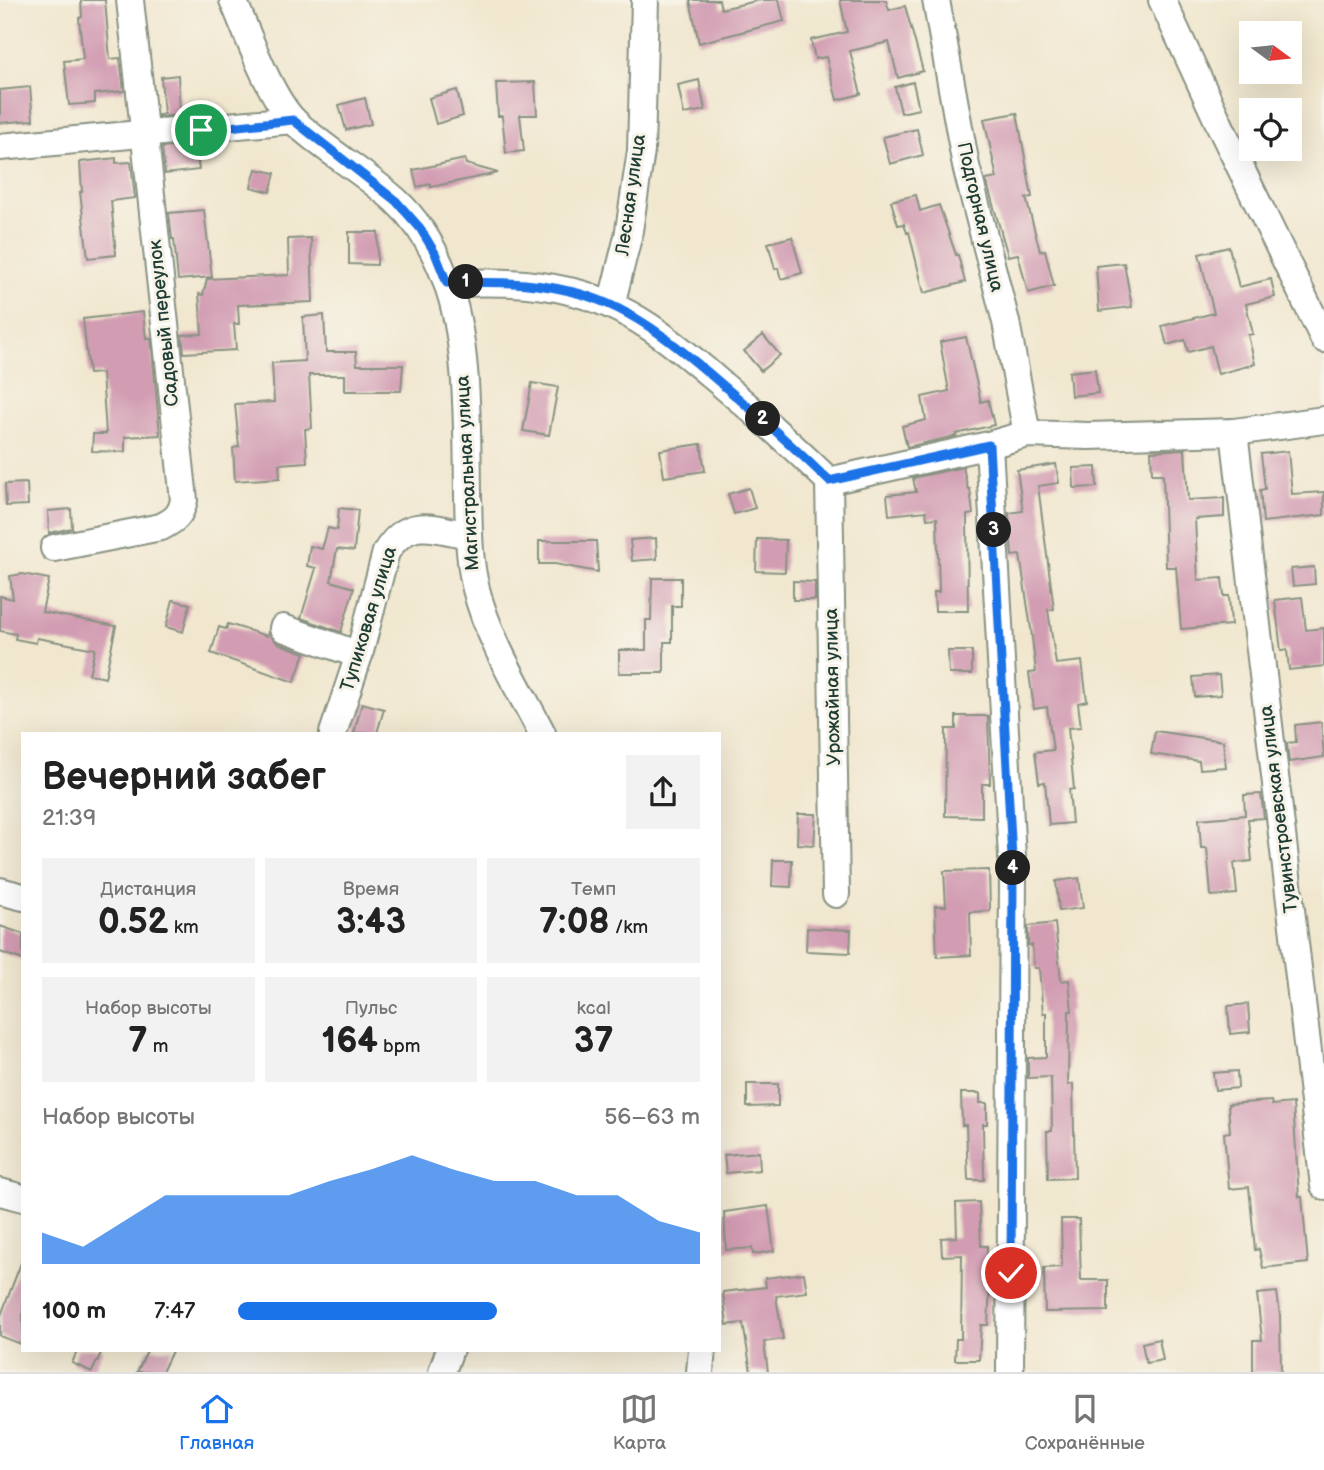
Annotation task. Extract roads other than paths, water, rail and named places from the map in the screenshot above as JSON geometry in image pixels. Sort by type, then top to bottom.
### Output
[{"type":"street","name":"Садовый переулок","points":[[54,548],[161,527],[173,521],[181,512],[184,500],[130,0]]},
{"type":"street","name":"Магистральная улица","points":[[233,0],[268,82],[293,120],[396,201],[420,228],[435,253],[447,283],[460,339],[465,401],[468,535],[476,590],[500,654],[541,732]]},
{"type":"street","name":"Лесная улица","points":[[611,305],[628,237],[641,151],[645,0]]},
{"type":"street","name":"Подгорная улица","points":[[936,0],[966,166],[1006,322],[1027,434]]},
{"type":"street","points":[[1162,0],[1324,340]]},
{"type":"street","points":[[0,147],[293,120]]},
{"type":"street","points":[[447,283],[513,282],[570,291],[611,305],[665,336],[776,429],[829,481],[1027,434],[1088,436],[1234,432],[1324,420]]},
{"type":"street","name":"Тувинстроевская улица","points":[[1234,432],[1324,1186]]},
{"type":"street","points":[[989,445],[1013,875],[1010,1372]]},
{"type":"street","name":"Урожайная улица","points":[[829,481],[836,894]]},
{"type":"street","name":"Тупиковая улица","points":[[333,732],[359,655],[386,552],[395,538],[410,529],[428,527],[468,535]]},
{"type":"street","points":[[283,628],[359,655]]},
{"type":"street","points":[[0,891],[21,896]]},
{"type":"street","points":[[0,1192],[21,1197]]},
{"type":"street","points":[[442,1372],[449,1352]]},
{"type":"street","points":[[700,1372],[702,1352]]}]
